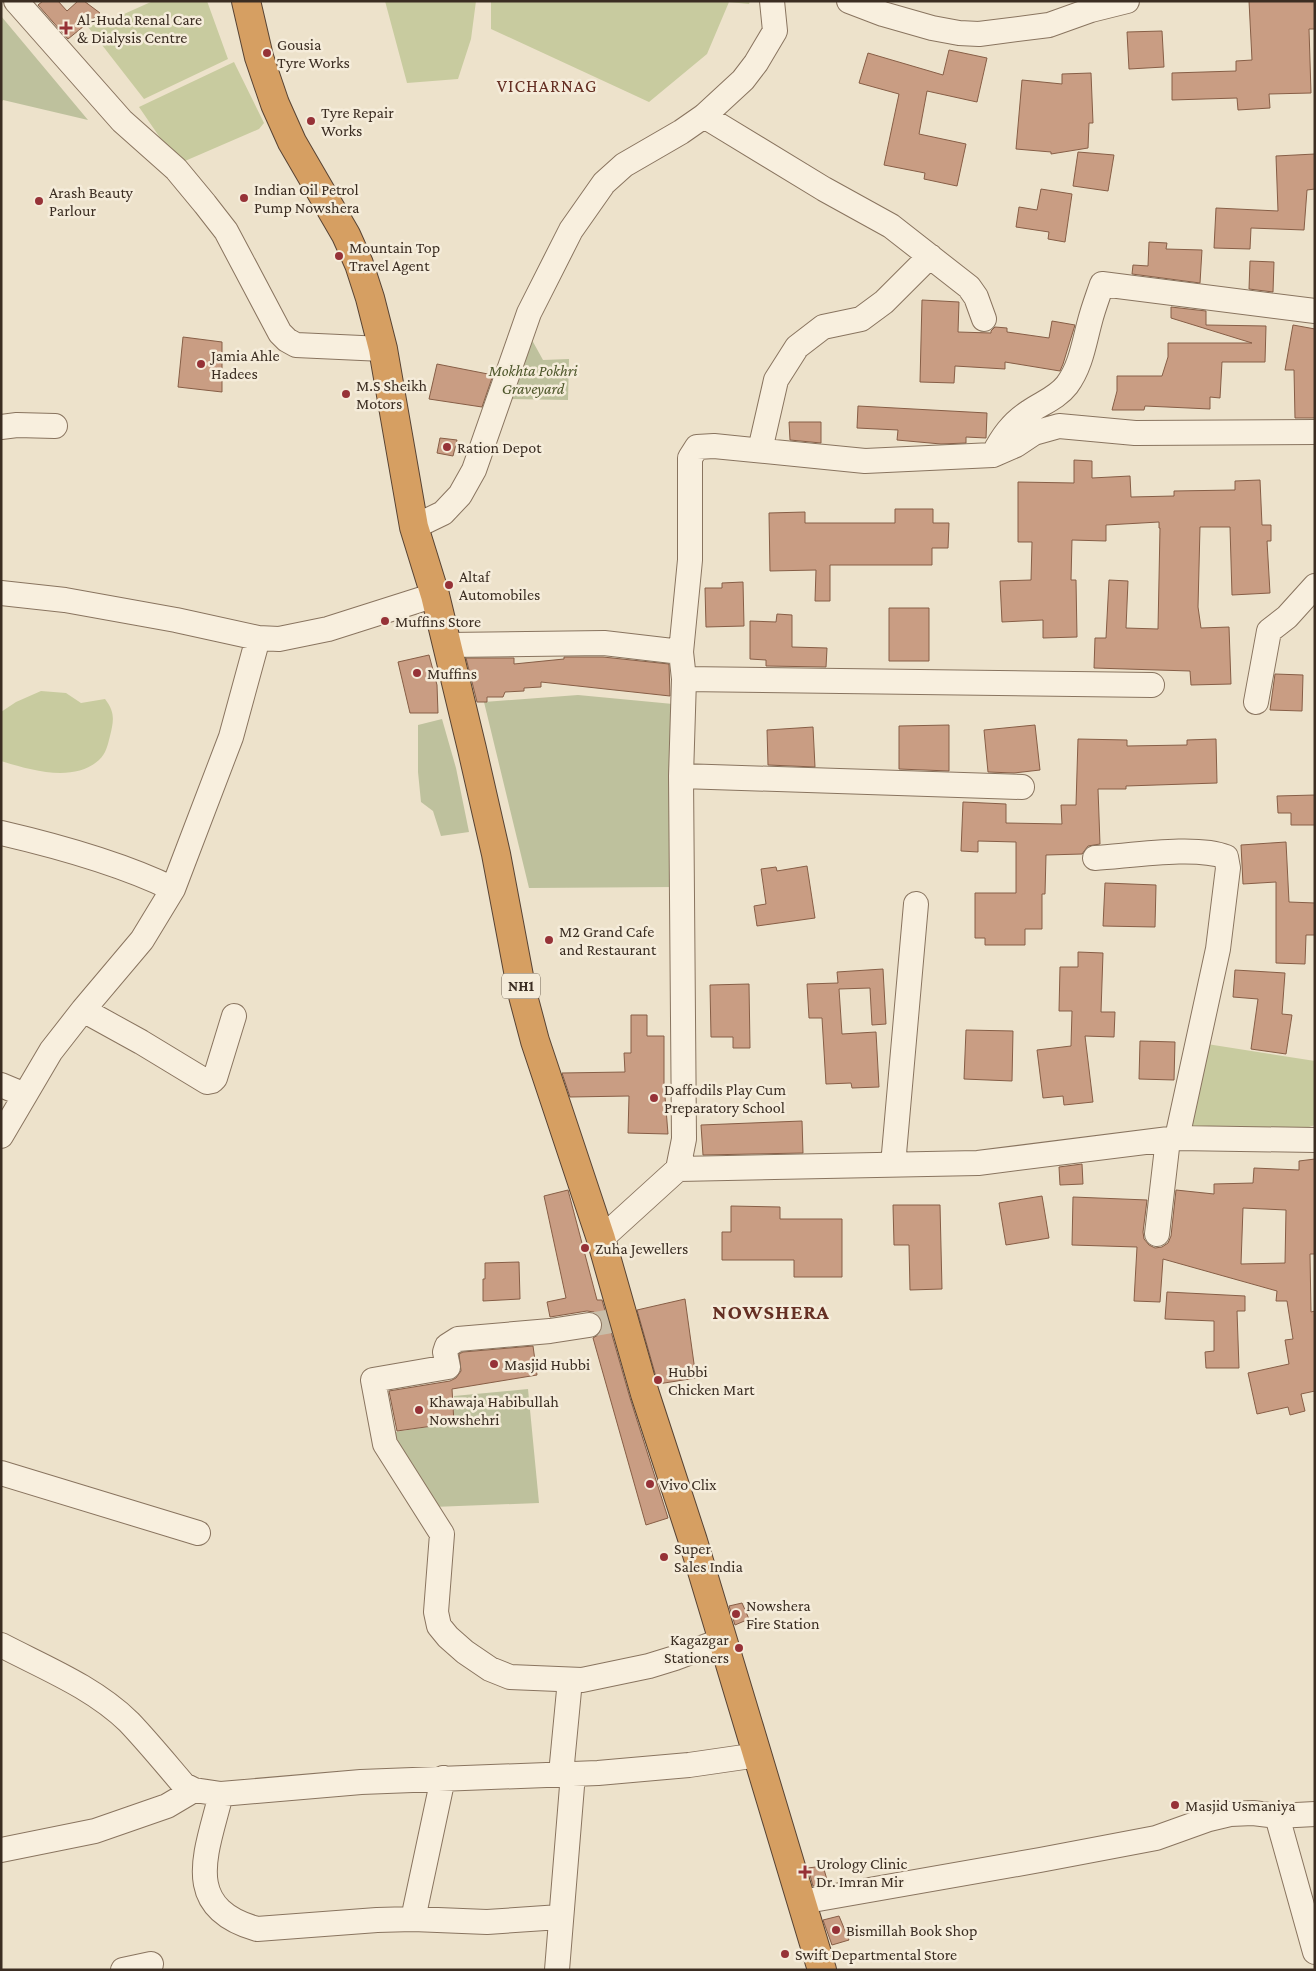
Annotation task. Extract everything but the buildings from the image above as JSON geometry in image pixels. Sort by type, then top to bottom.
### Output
[{"type":"highway","name":"NH1","points":[[246,1],[258,57],[275,104],[292,142],[346,235],[359,264],[370,298],[383,350],[414,527],[435,595],[496,854],[522,992],[552,1098],[577,1164],[601,1239],[618,1320],[645,1394],[723,1640],[822,1970]]},
{"type":"street","points":[[16,1],[122,121],[176,170],[226,231],[280,333],[287,340],[296,345],[383,350]]},
{"type":"street","points":[[414,527],[443,513],[460,496],[474,470],[529,313],[562,247],[587,207],[604,183],[624,165],[681,132],[704,116],[743,80],[756,63],[775,31],[772,1]]},
{"type":"street","points":[[849,1],[884,8],[932,28],[958,33],[979,34],[1048,25],[1092,10],[1127,1]]},
{"type":"street","points":[[704,116],[824,189],[891,226],[970,287],[984,319]]},
{"type":"street","points":[[760,450],[776,380],[797,347],[823,327],[861,319],[884,302],[930,256]]},
{"type":"street","points":[[993,455],[1001,438],[1011,426],[1028,412],[1054,397],[1066,386],[1079,364],[1090,320],[1102,284],[1315,311]]},
{"type":"street","points":[[1,427],[17,425],[55,426]]},
{"type":"street","points":[[601,1239],[678,1170],[684,1139],[681,776],[684,679],[681,652],[690,560],[690,458],[697,447],[714,446],[865,460],[993,455],[1016,445],[1034,432],[1059,426],[1135,433],[1315,432]]},
{"type":"street","points":[[1256,702],[1269,631],[1287,617],[1315,586]]},
{"type":"street","points":[[1,593],[65,600],[176,620],[258,638],[280,639],[328,629],[435,595]]},
{"type":"street","points":[[1,1136],[51,1052],[83,1010],[142,940],[173,889],[231,737],[258,638]]},
{"type":"street","points":[[447,645],[604,643],[681,652]]},
{"type":"street","points":[[684,679],[1152,685]]},
{"type":"street","points":[[681,776],[1022,787]]},
{"type":"street","points":[[1,833],[35,841],[146,876],[173,889]]},
{"type":"street","points":[[1095,858],[1195,851],[1215,853],[1226,857],[1228,868],[1218,949],[1172,1138],[1157,1234]]},
{"type":"street","points":[[893,1165],[916,904]]},
{"type":"street","points":[[83,1010],[207,1082],[215,1078],[234,1016]]},
{"type":"street","points":[[1,1085],[25,1095]]},
{"type":"street","points":[[678,1170],[978,1163],[1172,1138],[1315,1140]]},
{"type":"street","points":[[589,1325],[550,1331],[458,1339],[447,1346],[445,1352],[448,1367],[373,1380],[385,1444],[442,1534],[436,1612],[439,1626],[454,1642],[490,1670],[510,1677],[570,1680],[582,1680],[649,1666],[723,1640]]},
{"type":"street","points":[[1,1473],[198,1533]]},
{"type":"street","points":[[1,1646],[83,1688],[104,1702],[128,1722],[184,1785],[194,1790],[221,1794],[361,1782],[567,1774],[689,1766],[758,1755]]},
{"type":"street","points":[[557,1970],[570,1680]]},
{"type":"street","points":[[413,1919],[443,1778]]},
{"type":"street","points":[[1,1850],[95,1831],[168,1806],[194,1790]]},
{"type":"street","points":[[221,1794],[203,1873],[207,1890],[216,1907],[238,1924],[257,1929],[377,1920],[413,1919],[487,1922],[560,1918]]},
{"type":"street","points":[[801,1902],[1156,1838],[1209,1819],[1230,1814],[1253,1813],[1277,1816],[1315,1814]]},
{"type":"street","points":[[1277,1816],[1315,1952]]},
{"type":"street","points":[[123,1970],[151,1964]]},
{"type":"green space","points":[[153,1],[207,1],[228,59],[144,99],[88,27]]},
{"type":"green space","points":[[385,1],[476,1],[471,39],[458,79],[407,83]]},
{"type":"green space","points":[[491,1],[750,1],[749,4],[729,2],[707,54],[649,102],[491,29]]},
{"type":"green space","points":[[1,16],[88,120],[3,100],[1,103]]},
{"type":"green space","points":[[234,62],[264,123],[259,129],[178,164],[139,107]]},
{"type":"green space","name":"Mokhta Pokhri Graveyard","points":[[527,331],[543,360],[569,359],[568,400],[503,399]]},
{"type":"green space","points":[[41,691],[66,693],[81,703],[105,699],[111,708],[113,721],[106,749],[99,760],[89,767],[65,773],[38,771],[1,761],[1,712],[16,702]]},
{"type":"green space","points":[[578,695],[673,704],[674,887],[529,888],[484,702]]},
{"type":"green space","points":[[442,719],[456,768],[469,832],[441,836],[433,811],[421,802],[418,772],[418,725]]},
{"type":"green space","points":[[1207,1044],[1315,1061],[1315,1125],[1303,1129],[1188,1133]]},
{"type":"green space","points":[[528,1389],[539,1503],[433,1507],[388,1433],[454,1423],[454,1396]]},
{"type":"tunnel","points":[[589,1325],[612,1321]]},
{"type":"place","name":"Al-Huda Renal Care & Dialysis Centre","points":[[66,28]]},
{"type":"place","name":"Gousia Tyre Works","points":[[267,53]]},
{"type":"place","name":"Tyre Repair Works","points":[[311,121]]},
{"type":"place","name":"Indian Oil Petrol Pump Nowshera","points":[[244,198]]},
{"type":"place","name":"Arash Beauty Parlour","points":[[39,201]]},
{"type":"place","name":"Mountain Top Travel Agent","points":[[339,256]]},
{"type":"place","name":"Jamia Ahle Hadees","points":[[201,364]]},
{"type":"place","name":"M.S Sheikh Motors","points":[[346,394]]},
{"type":"place","name":"Ration Depot","points":[[447,447]]},
{"type":"place","name":"Altaf Automobiles","points":[[449,585]]},
{"type":"place","name":"Muffins Store","points":[[385,621]]},
{"type":"place","name":"Muffins","points":[[417,673]]},
{"type":"place","name":"M2 Grand Cafe and Restaurant","points":[[549,940]]},
{"type":"place","name":"Daffodils Play Cum Preparatory School","points":[[654,1098]]},
{"type":"place","name":"Zuha Jewellers","points":[[585,1248]]},
{"type":"place","name":"Masjid Hubbi","points":[[494,1364]]},
{"type":"place","name":"Hubbi Chicken Mart","points":[[658,1380]]},
{"type":"place","name":"Khawaja Habibullah Nowshehri","points":[[419,1410]]},
{"type":"place","name":"Vivo Clix","points":[[650,1484]]},
{"type":"place","name":"Super Sales India","points":[[664,1557]]},
{"type":"place","name":"Nowshera Fire Station","points":[[736,1614]]},
{"type":"place","name":"Kagazgar Stationers","points":[[739,1648]]},
{"type":"place","name":"Masjid Usmaniya","points":[[1175,1805]]},
{"type":"place","name":"Urology Clinic Dr. Imran Mir","points":[[805,1872]]},
{"type":"place","name":"Bismillah Book Shop","points":[[836,1930]]},
{"type":"place","name":"Swift Departmental Store","points":[[785,1954]]},
{"type":"district","name":"VICHARNAG","points":[[547,86]]},
{"type":"district","name":"NOWSHERA","points":[[771,1312]]}]
